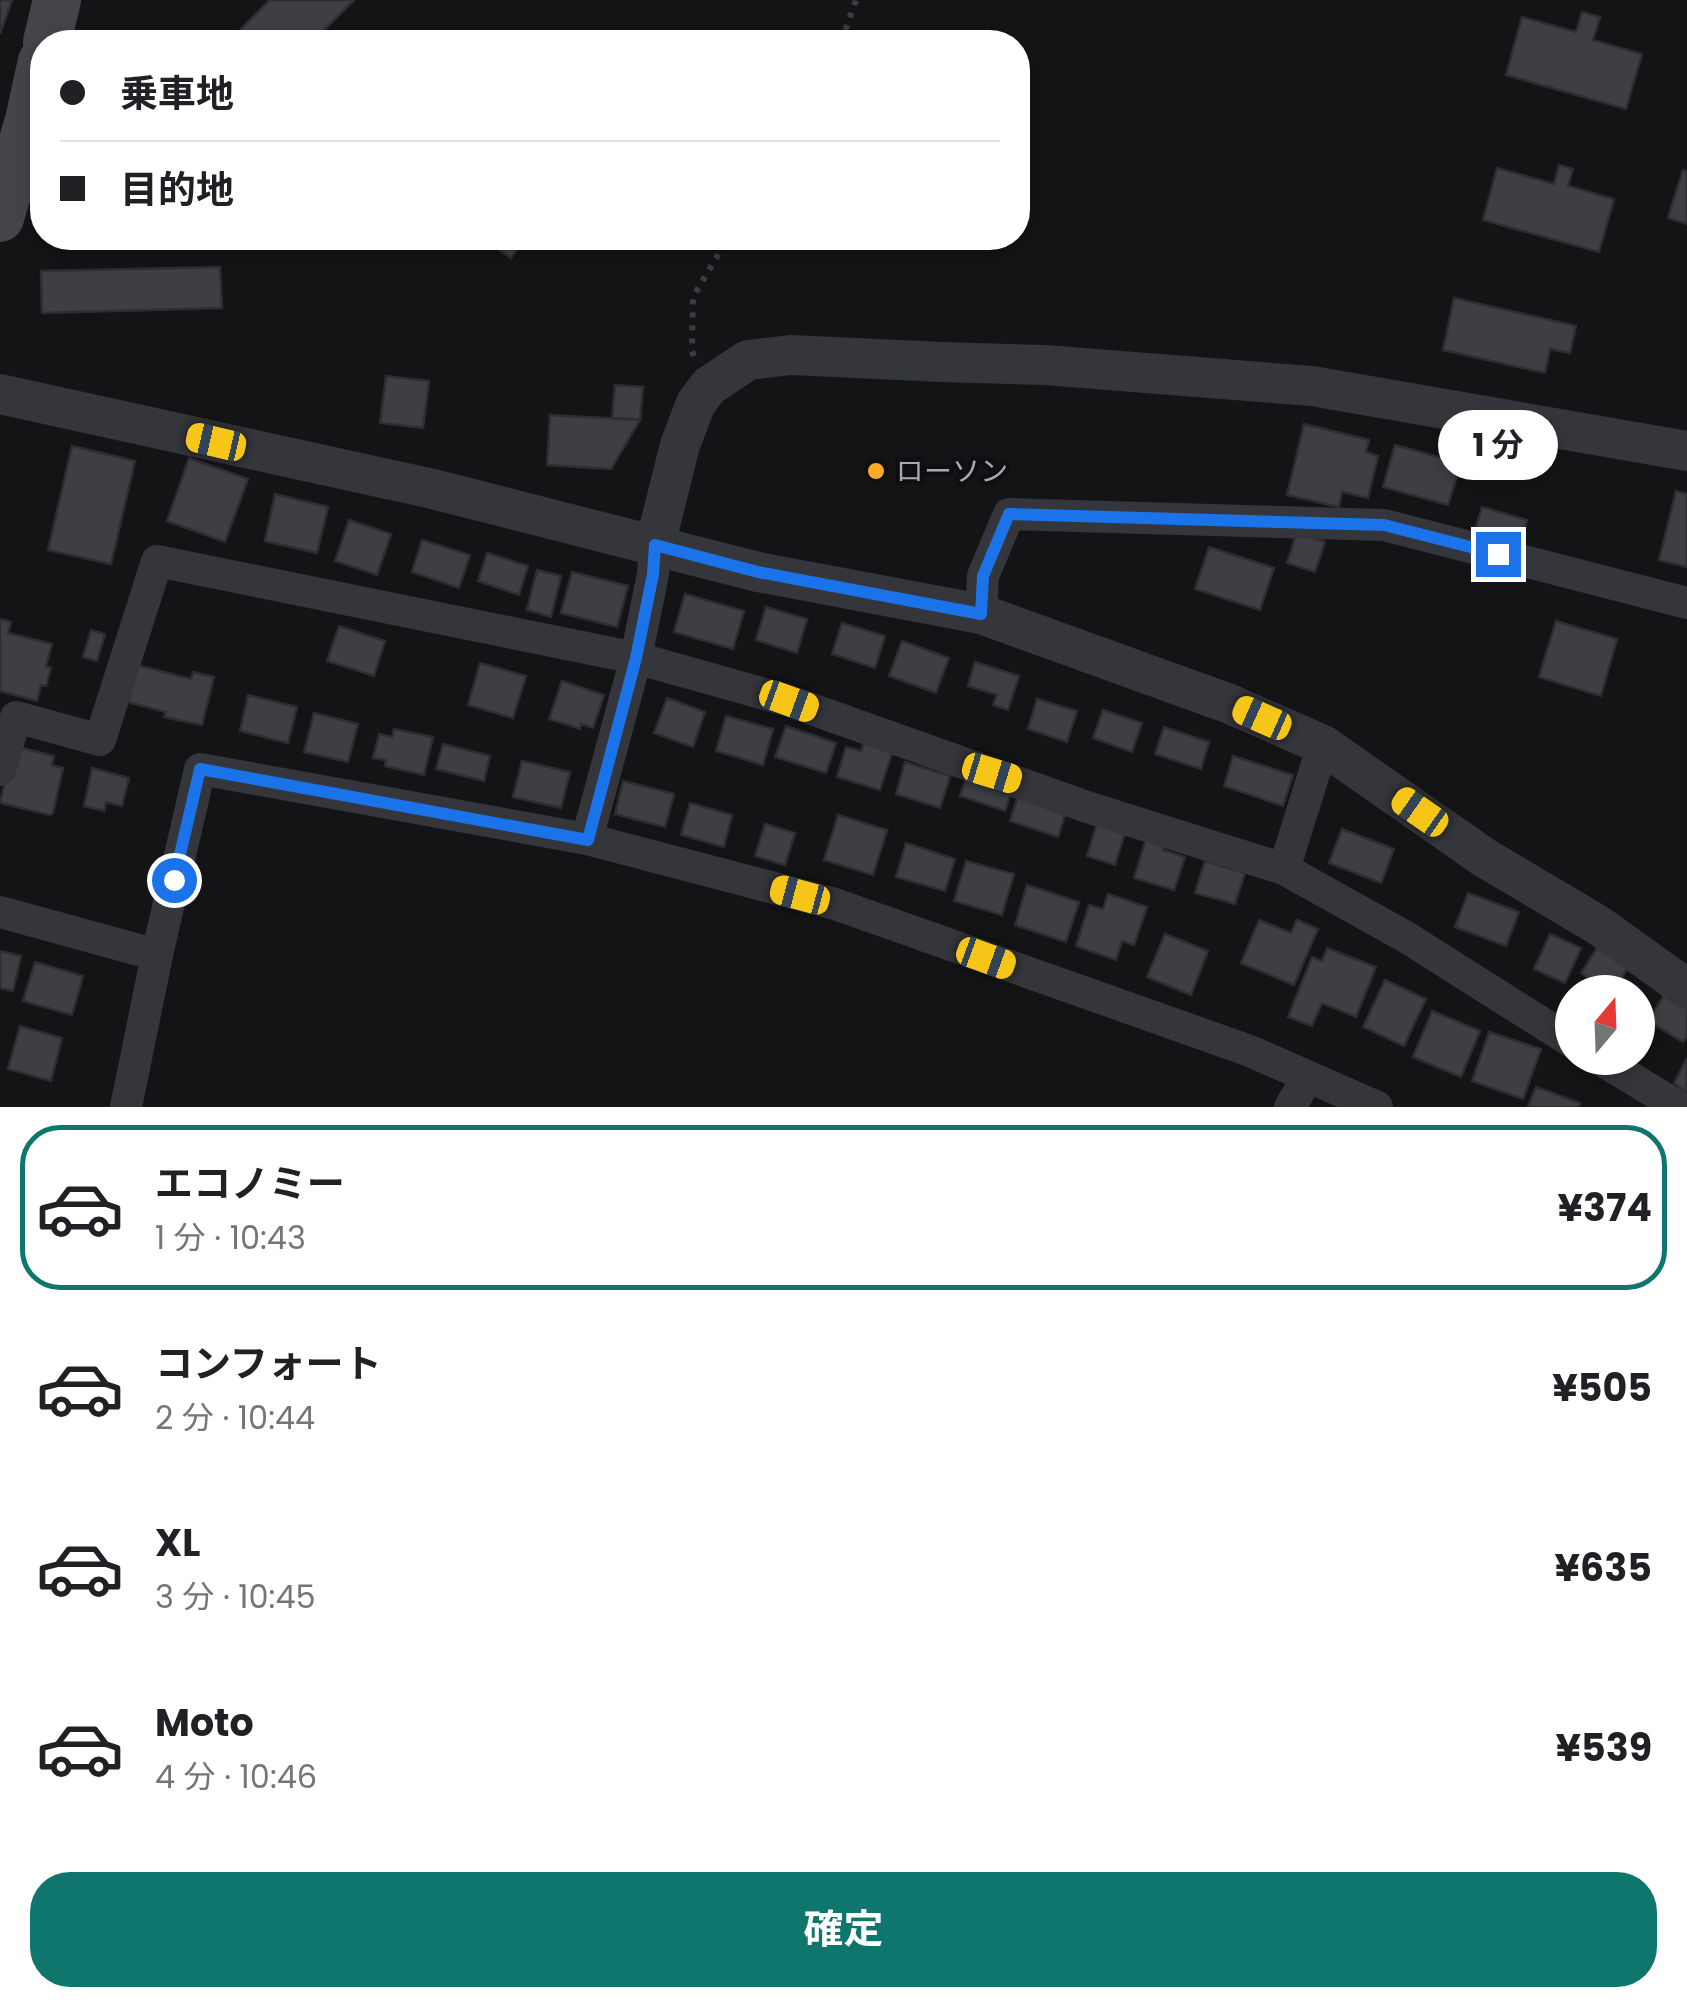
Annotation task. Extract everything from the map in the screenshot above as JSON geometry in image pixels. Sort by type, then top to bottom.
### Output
[{"type":"main road","points":[[50,30],[57,0]]},
{"type":"main road","points":[[0,218],[14,114],[30,84]]},
{"type":"street","points":[[588,840],[636,658],[655,545],[680,445],[696,403],[709,386],[748,360],[791,355],[1046,365],[1312,386],[1687,451]]},
{"type":"street","points":[[0,394],[433,489],[758,572],[981,614],[1230,704],[1324,745],[1485,858],[1598,925],[1687,989]]},
{"type":"street","points":[[981,614],[983,576],[1009,514],[1384,525],[1687,603]]},
{"type":"street","points":[[0,770],[16,717],[100,740],[157,560],[636,658],[789,701],[1088,807],[1284,869],[1406,938],[1555,1031]]},
{"type":"street","points":[[1284,869],[1324,745]]},
{"type":"street","points":[[126,1107],[200,769],[588,840],[835,904],[1250,1051],[1377,1107]]},
{"type":"street","points":[[0,912],[157,955]]},
{"type":"street","points":[[1626,1075],[1679,1107]]},
{"type":"street","points":[[1290,1107],[1308,1077]]},
{"type":"path","points":[[845,30],[856,0]]},
{"type":"path","points":[[709,386],[692,352],[693,297],[721,250]]},
{"type":"building","points":[[0,0],[12,0],[0,34]]},
{"type":"building","points":[[270,0],[354,0],[324,30],[240,30]]},
{"type":"building","points":[[1582,12],[1600,17],[1593,40],[1642,54],[1626,109],[1506,75],[1522,17],[1576,32]]},
{"type":"building","points":[[1559,165],[1573,169],[1568,186],[1614,199],[1599,252],[1483,220],[1497,168],[1554,184]]},
{"type":"building","points":[[1683,170],[1687,171],[1687,224],[1668,218]]},
{"type":"building","points":[[499,250],[517,250],[511,258]]},
{"type":"building","points":[[220,267],[222,308],[42,313],[41,271]]},
{"type":"building","points":[[1454,298],[1576,326],[1570,353],[1550,349],[1545,373],[1443,350]]},
{"type":"building","points":[[386,376],[429,381],[423,428],[380,423]]},
{"type":"building","points":[[615,385],[643,387],[640,420],[612,418]]},
{"type":"building","points":[[550,415],[640,420],[611,469],[547,465]]},
{"type":"building","points":[[1304,424],[1369,440],[1366,452],[1378,456],[1368,498],[1342,492],[1339,507],[1287,495]]},
{"type":"building","points":[[1395,445],[1461,463],[1448,505],[1383,487]]},
{"type":"building","points":[[72,446],[135,461],[111,564],[48,550]]},
{"type":"building","points":[[189,458],[248,479],[225,542],[167,521]]},
{"type":"building","points":[[1676,491],[1687,494],[1687,567],[1659,560]]},
{"type":"building","points":[[275,494],[328,507],[317,553],[265,541]]},
{"type":"building","points":[[1482,507],[1527,520],[1521,541],[1476,527]]},
{"type":"building","points":[[349,520],[391,534],[377,575],[335,561]]},
{"type":"building","points":[[1297,532],[1325,542],[1315,572],[1287,563]]},
{"type":"building","points":[[422,540],[470,555],[459,588],[412,572]]},
{"type":"building","points":[[1209,547],[1274,568],[1260,610],[1195,589]]},
{"type":"building","points":[[487,553],[528,566],[519,595],[478,581]]},
{"type":"building","points":[[537,570],[561,576],[551,617],[527,610]]},
{"type":"building","points":[[572,572],[628,586],[617,627],[561,613]]},
{"type":"building","points":[[685,594],[744,611],[733,649],[674,632]]},
{"type":"building","points":[[766,607],[807,619],[797,653],[756,640]]},
{"type":"building","points":[[0,619],[11,622],[8,633],[52,644],[46,666],[51,668],[37,701],[0,691]]},
{"type":"building","points":[[1556,621],[1617,639],[1601,696],[1539,677]]},
{"type":"building","points":[[842,623],[885,636],[875,668],[832,654]]},
{"type":"building","points":[[339,626],[385,641],[374,676],[327,661]]},
{"type":"building","points":[[91,630],[105,634],[97,661],[83,657]]},
{"type":"building","points":[[902,641],[949,658],[936,693],[889,676]]},
{"type":"building","points":[[975,662],[1019,676],[1008,710],[993,705],[997,695],[968,686]]},
{"type":"building","points":[[480,663],[526,676],[513,718],[468,705]]},
{"type":"building","points":[[137,665],[191,679],[193,672],[214,677],[202,725],[164,717],[166,712],[128,702]]},
{"type":"building","points":[[562,681],[604,695],[593,728],[581,724],[580,729],[549,719]]},
{"type":"building","points":[[248,695],[297,707],[288,743],[240,731]]},
{"type":"building","points":[[667,698],[705,712],[693,747],[654,733]]},
{"type":"building","points":[[1037,699],[1077,711],[1067,742],[1028,729]]},
{"type":"building","points":[[1103,710],[1142,723],[1132,752],[1093,738]]},
{"type":"building","points":[[314,713],[358,724],[348,762],[304,752]]},
{"type":"building","points":[[726,716],[773,729],[763,765],[716,751]]},
{"type":"building","points":[[786,726],[836,743],[826,773],[775,757]]},
{"type":"building","points":[[1164,727],[1209,742],[1201,769],[1155,754]]},
{"type":"building","points":[[394,729],[433,737],[424,775],[385,766],[386,760],[373,758],[379,734],[392,737]]},
{"type":"building","points":[[864,742],[893,750],[880,790],[837,777],[846,747],[861,751]]},
{"type":"building","points":[[443,744],[490,756],[484,781],[436,769]]},
{"type":"building","points":[[18,747],[54,756],[52,765],[63,768],[50,815],[0,803],[9,764]]},
{"type":"building","points":[[1233,756],[1293,775],[1283,806],[1224,786]]},
{"type":"building","points":[[522,761],[570,772],[561,808],[513,797]]},
{"type":"building","points":[[905,762],[950,776],[940,808],[896,794]]},
{"type":"building","points":[[970,766],[1015,780],[1005,811],[960,796]]},
{"type":"building","points":[[92,768],[129,778],[122,806],[106,802],[104,811],[84,806]]},
{"type":"building","points":[[623,781],[674,794],[665,827],[615,814]]},
{"type":"building","points":[[1022,784],[1070,800],[1058,837],[1010,821]]},
{"type":"building","points":[[690,803],[732,815],[724,847],[681,835]]},
{"type":"building","points":[[1101,811],[1129,820],[1115,865],[1087,856]]},
{"type":"building","points":[[838,815],[887,830],[873,875],[824,860]]},
{"type":"building","points":[[765,824],[795,833],[785,865],[755,856]]},
{"type":"building","points":[[1342,829],[1394,849],[1381,883],[1329,863]]},
{"type":"building","points":[[1147,836],[1166,842],[1163,850],[1185,857],[1174,890],[1134,878]]},
{"type":"building","points":[[906,843],[955,859],[945,891],[896,877]]},
{"type":"building","points":[[966,861],[1014,874],[1002,915],[954,901]]},
{"type":"building","points":[[1205,861],[1245,873],[1235,904],[1195,893]]},
{"type":"building","points":[[1027,885],[1079,902],[1066,942],[1015,925]]},
{"type":"building","points":[[1468,893],[1519,912],[1506,946],[1455,927]]},
{"type":"building","points":[[1108,894],[1147,907],[1134,945],[1122,941],[1116,960],[1076,946],[1089,905],[1103,909]]},
{"type":"building","points":[[1259,920],[1291,933],[1297,920],[1318,929],[1294,985],[1241,963]]},
{"type":"building","points":[[1165,934],[1208,951],[1191,995],[1147,977]]},
{"type":"building","points":[[1550,934],[1581,948],[1569,975],[1555,975],[1555,978],[1534,969]]},
{"type":"building","points":[[1599,945],[1630,965],[1623,975],[1581,973]]},
{"type":"building","points":[[1327,948],[1376,967],[1356,1017],[1322,1003],[1312,1026],[1288,1017],[1312,957],[1322,961]]},
{"type":"building","points":[[0,951],[21,956],[13,991],[0,988]]},
{"type":"building","points":[[35,962],[83,976],[72,1015],[23,1001]]},
{"type":"building","points":[[1385,980],[1426,999],[1404,1046],[1363,1027]]},
{"type":"building","points":[[1666,992],[1687,1005],[1687,1036],[1683,1042],[1655,1025],[1655,1010]]},
{"type":"building","points":[[1432,1011],[1480,1031],[1461,1077],[1413,1057]]},
{"type":"building","points":[[20,1026],[62,1038],[51,1081],[8,1069]]},
{"type":"building","points":[[1489,1032],[1541,1049],[1523,1099],[1472,1081]]},
{"type":"building","points":[[1687,1058],[1687,1093],[1674,1083]]},
{"type":"building","points":[[1536,1087],[1580,1103],[1579,1107],[1528,1107]]},
{"type":"place","name":"ローソン","points":[[876,471]]},
{"type":"route","points":[[174,880],[200,769],[588,840],[636,658],[655,545],[758,572],[981,614],[983,576],[1009,514],[1384,525],[1498,554]]}]
